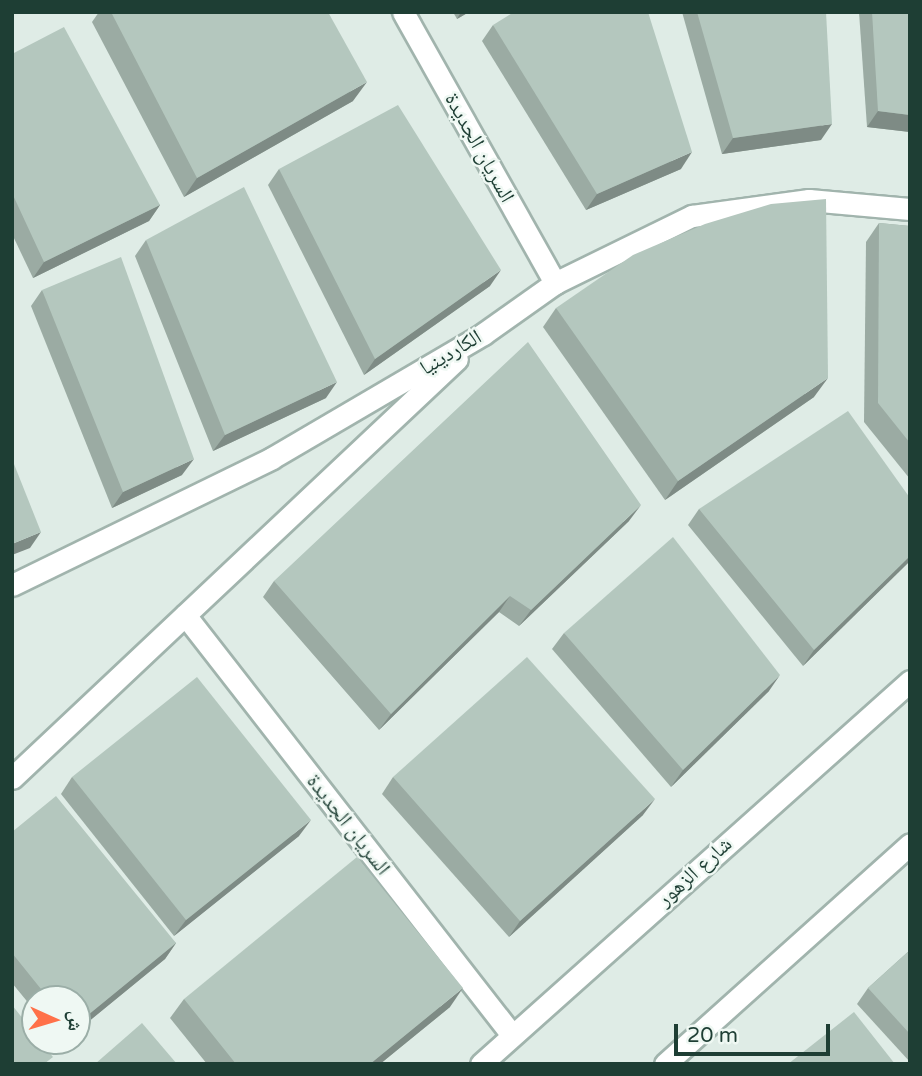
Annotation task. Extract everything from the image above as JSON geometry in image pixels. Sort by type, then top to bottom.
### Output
[{"type":"street","name":"السريان الجديدة","points":[[403,12],[555,284]]},
{"type":"street","name":"الكاردينيا","points":[[12,584],[271,458],[483,334],[555,284],[692,216],[809,200],[910,209]]},
{"type":"street","points":[[12,778],[483,334]]},
{"type":"street","name":"السريان الجديدة","points":[[185,615],[512,1035]]},
{"type":"street","name":"شارع الزهور","points":[[481,1064],[910,681]]},
{"type":"street","points":[[665,1064],[910,844]]},
{"type":"building","points":[[111,12],[328,12],[367,82],[197,178]]},
{"type":"building","points":[[514,12],[648,12],[692,152],[597,194],[493,25]]},
{"type":"building","points":[[697,12],[826,12],[832,124],[733,138]]},
{"type":"building","points":[[872,12],[910,12],[910,115],[878,111]]},
{"type":"building","points":[[64,27],[160,205],[44,262],[12,193],[12,54]]},
{"type":"building","points":[[398,105],[501,270],[375,359],[279,169]]},
{"type":"building","points":[[244,187],[337,382],[225,435],[146,240]]},
{"type":"building","points":[[826,199],[828,378],[678,481],[556,308],[633,255],[705,224],[771,204]]},
{"type":"building","points":[[879,223],[910,226],[910,443],[878,403]]},
{"type":"building","points":[[121,257],[194,459],[123,492],[42,290]]},
{"type":"building","points":[[528,342],[641,505],[531,610],[510,596],[391,714],[274,581]]},
{"type":"building","points":[[848,411],[910,498],[910,556],[814,650],[699,509]]},
{"type":"building","points":[[12,459],[41,532],[12,544]]},
{"type":"building","points":[[673,537],[780,675],[683,770],[564,633]]},
{"type":"building","points":[[527,657],[655,799],[520,921],[393,777]]},
{"type":"building","points":[[197,677],[311,820],[186,920],[72,777]]},
{"type":"building","points":[[56,796],[176,943],[91,1013],[91,985],[38,985],[12,953],[12,832]]},
{"type":"building","points":[[357,857],[463,988],[370,1064],[236,1064],[184,999]]},
{"type":"building","points":[[910,950],[910,1034],[868,988]]},
{"type":"building","points":[[12,1005],[21,1016],[21,1055],[53,1057],[44,1064],[12,1064]]},
{"type":"building","points":[[854,1012],[895,1064],[788,1064]]},
{"type":"building","points":[[142,1023],[177,1064],[95,1064]]}]
